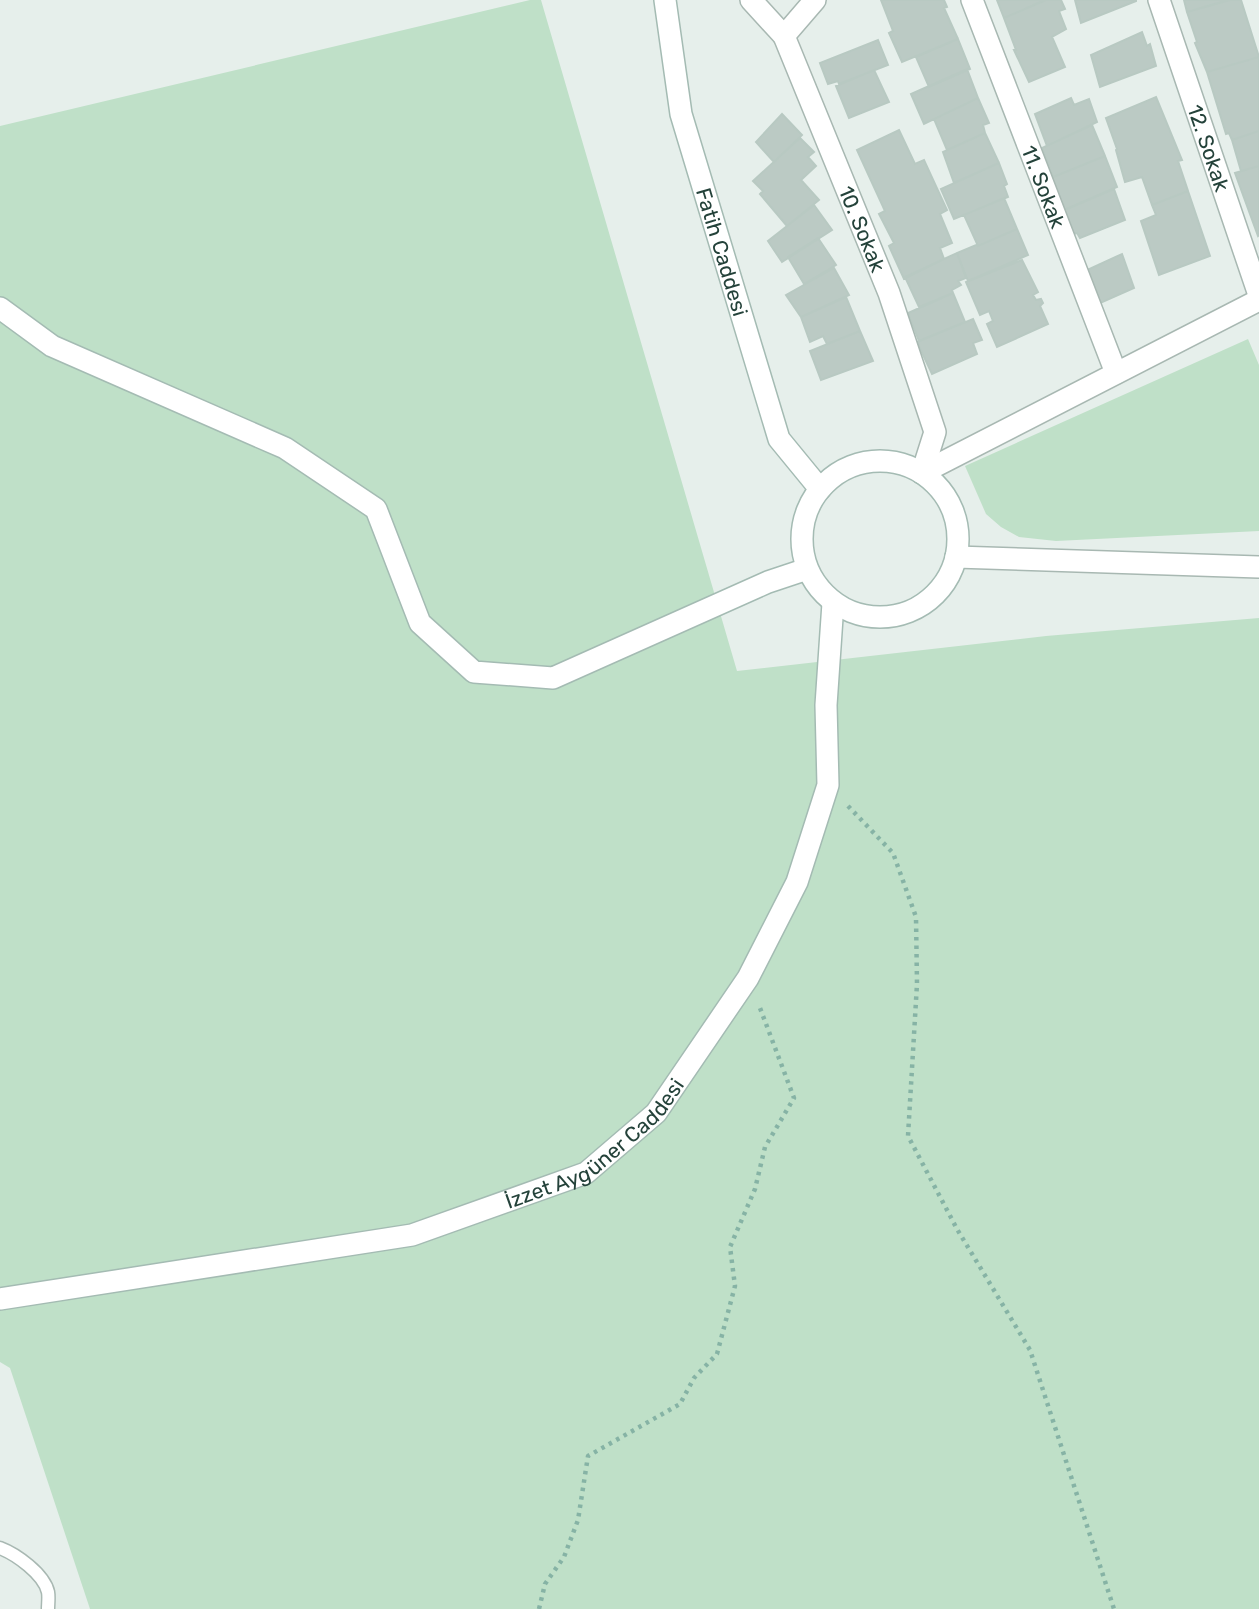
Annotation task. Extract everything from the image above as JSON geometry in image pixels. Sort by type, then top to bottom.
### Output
[{"type":"street","name":"Fatih Caddesi","points":[[665,0],[681,114],[779,439],[820,489]]},
{"type":"street","name":"10. Sokak","points":[[751,0],[784,36],[889,293],[935,432],[922,473]]},
{"type":"street","points":[[784,36],[815,0]]},
{"type":"street","name":"11. Sokak","points":[[972,0],[1116,373]]},
{"type":"street","name":"12. Sokak","points":[[1159,0],[1259,298]]},
{"type":"street","points":[[922,473],[1259,298]]},
{"type":"street","points":[[0,308],[52,346],[285,448],[376,509],[420,623],[474,672],[553,678],[768,582],[807,569]]},
{"type":"street","points":[[879,461],[901,464],[922,473],[940,489],[952,510],[958,533],[956,557],[946,581],[929,600],[907,613],[882,618],[856,614],[834,603],[818,588],[807,569],[802,548],[802,527],[809,507],[820,489],[837,474],[857,464],[879,461]]},
{"type":"street","points":[[956,557],[1259,567]]},
{"type":"street","name":"İzzet Aygüner Caddesi","points":[[0,1300],[412,1235],[586,1173],[656,1113],[748,978],[797,882],[828,785],[826,705],[834,603]]},
{"type":"lane","points":[[0,1548],[15,1553],[31,1567],[48,1590],[48,1609]]},
{"type":"path","points":[[828,785],[893,853],[916,917],[917,984],[908,1136],[957,1229],[1030,1350],[1114,1609]]},
{"type":"path","points":[[539,1609],[545,1584],[564,1558],[578,1520],[588,1456],[680,1404],[694,1378],[717,1354],[735,1286],[730,1247],[755,1189],[765,1147],[794,1098],[748,978]]},
{"type":"green space","points":[[530,0],[541,0],[737,671],[1046,636],[1259,618],[1259,1609],[90,1609],[10,1368],[0,1362],[0,126]]},
{"type":"green space","points":[[1248,339],[1259,365],[1259,531],[1056,541],[1019,537],[986,514],[965,466]]},
{"type":"building","points":[[881,0],[944,0],[947,7],[944,8],[958,39],[902,62],[889,33],[893,31]]},
{"type":"building","points":[[997,0],[1046,0],[1004,18]]},
{"type":"building","points":[[1045,0],[1061,0],[1065,9],[1059,11],[1066,29],[1052,37],[1065,67],[1029,82],[1014,50],[1004,18]]},
{"type":"building","points":[[1075,0],[1136,0],[1136,1],[1081,23]]},
{"type":"building","points":[[1184,0],[1225,0],[1225,1],[1187,12]]},
{"type":"building","points":[[1230,0],[1241,0],[1259,57],[1207,72],[1195,43],[1197,42],[1187,12]]},
{"type":"building","points":[[1142,32],[1147,46],[1150,44],[1156,66],[1100,87],[1091,55]]},
{"type":"building","points":[[958,39],[970,69],[929,87],[916,57]]},
{"type":"building","points":[[878,40],[888,65],[839,84],[838,81],[828,84],[820,63]]},
{"type":"building","points":[[1259,57],[1259,131],[1232,140],[1229,133],[1226,134],[1207,72]]},
{"type":"building","points":[[967,69],[978,98],[924,124],[911,94]]},
{"type":"building","points":[[874,70],[889,102],[849,118],[836,86]]},
{"type":"building","points":[[1156,97],[1182,160],[1178,161],[1188,191],[1152,205],[1142,177],[1125,182],[1106,118]]},
{"type":"building","points":[[978,98],[989,123],[983,125],[985,133],[947,150],[934,119]]},
{"type":"building","points":[[1071,98],[1074,105],[1089,99],[1097,122],[1047,146],[1035,114]]},
{"type":"building","points":[[782,114],[802,135],[774,162],[756,142]]},
{"type":"building","points":[[1092,125],[1105,156],[1053,177],[1042,148]]},
{"type":"building","points":[[899,130],[915,164],[924,160],[947,210],[940,214],[952,243],[940,248],[944,259],[904,279],[889,246],[894,243],[879,214],[885,211],[857,150]]},
{"type":"building","points":[[1259,131],[1259,166],[1241,171],[1232,140]]},
{"type":"building","points":[[985,133],[999,163],[954,183],[943,152]]},
{"type":"building","points":[[800,138],[814,152],[808,157],[816,166],[801,180],[819,200],[787,226],[760,194],[763,191],[753,181]]},
{"type":"building","points":[[1105,156],[1117,187],[1064,210],[1051,178]]},
{"type":"building","points":[[999,163],[1007,184],[1004,186],[1008,197],[954,219],[941,189]]},
{"type":"building","points":[[1259,166],[1259,235],[1258,236],[1235,173]]},
{"type":"building","points":[[1114,189],[1125,220],[1080,238],[1077,233],[1070,235],[1060,212]]},
{"type":"building","points":[[1188,191],[1210,256],[1159,275],[1141,221],[1156,215],[1152,205]]},
{"type":"building","points":[[1004,198],[1017,229],[978,246],[964,215]]},
{"type":"building","points":[[814,205],[832,230],[782,262],[768,241]]},
{"type":"building","points":[[1017,229],[1028,255],[968,281],[957,253]]},
{"type":"building","points":[[818,238],[836,265],[804,284],[788,257]]},
{"type":"building","points":[[957,253],[966,278],[958,281],[961,285],[952,290],[953,293],[919,307],[905,277]]},
{"type":"building","points":[[1122,254],[1134,288],[1098,304],[1085,271]]},
{"type":"building","points":[[1022,260],[1038,292],[1033,295],[1043,303],[1040,306],[1048,324],[997,347],[987,324],[993,321],[989,311],[980,315],[966,282]]},
{"type":"building","points":[[834,268],[849,295],[801,317],[786,295]]},
{"type":"building","points":[[953,293],[965,322],[919,341],[908,313]]},
{"type":"building","points":[[846,297],[860,331],[827,344],[823,336],[810,342],[801,317]]},
{"type":"building","points":[[973,319],[982,340],[973,343],[977,354],[932,374],[917,342]]},
{"type":"building","points":[[860,331],[873,361],[821,380],[810,351]]}]
